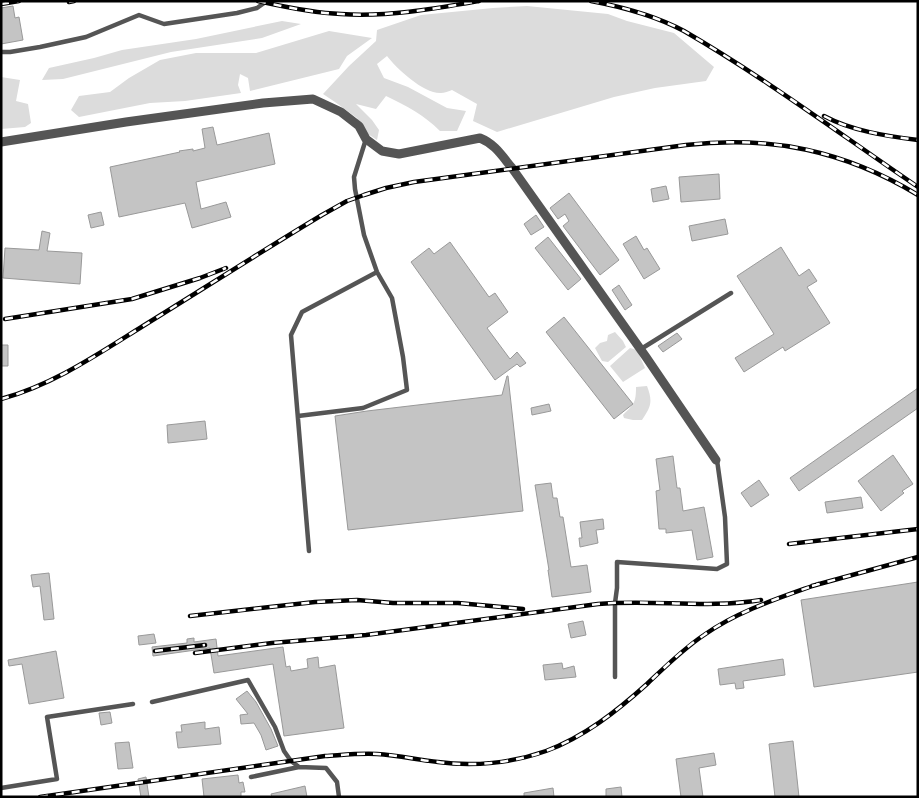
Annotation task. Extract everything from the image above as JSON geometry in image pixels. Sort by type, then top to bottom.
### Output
[{"type":"street","points":[[1,142],[204,111],[313,98],[341,112],[359,126],[366,139],[382,151],[400,154],[480,138],[490,142],[512,168],[641,349],[716,460]]},
{"type":"lane","points":[[1,52],[40,47],[86,37],[139,15],[164,24],[236,13],[257,8],[267,1]]},
{"type":"lane","points":[[298,416],[363,408],[407,390],[392,298],[377,272],[364,235],[354,182],[355,171],[366,139]]},
{"type":"lane","points":[[310,551],[290,335],[302,312],[377,272]]},
{"type":"lane","points":[[641,349],[731,293]]},
{"type":"lane","points":[[615,677],[617,562],[717,570],[727,564],[725,517],[716,460]]},
{"type":"lane","points":[[152,702],[248,680],[275,727],[284,751],[299,767]]},
{"type":"lane","points":[[1,788],[57,779],[47,716],[133,704]]},
{"type":"lane","points":[[251,777],[299,767],[326,768],[337,782],[339,797]]},
{"type":"shaded area","points":[[527,6],[608,14],[674,33],[714,67],[706,81],[655,88],[614,97],[497,132],[473,121],[477,104],[452,90],[441,93],[434,92],[419,85],[404,74],[387,56],[377,64],[384,78],[408,87],[447,108],[466,111],[457,131],[440,131],[415,111],[386,96],[376,109],[356,104],[379,130],[377,140],[365,132],[357,118],[323,94],[376,41],[377,30],[421,15]]},
{"type":"shaded area","points":[[282,21],[301,24],[262,38],[171,52],[63,79],[42,80],[49,68],[122,50],[196,39]]},
{"type":"shaded area","points":[[329,31],[372,38],[347,56],[339,69],[250,91],[248,78],[240,74],[238,85],[241,93],[185,101],[150,103],[79,117],[71,110],[79,96],[110,92],[129,78],[160,60],[196,53],[256,53]]},
{"type":"shaded area","points":[[1,77],[20,80],[16,101],[28,104],[31,123],[25,127],[1,129]]},
{"type":"shaded area","points":[[615,332],[626,347],[608,362],[602,361],[595,348],[600,343],[607,341],[608,335]]},
{"type":"shaded area","points":[[630,348],[637,350],[645,368],[623,382],[610,366]]},
{"type":"shaded area","points":[[647,386],[650,404],[642,420],[624,418],[623,415],[635,400],[636,387]]},
{"type":"building","points":[[13,6],[15,18],[19,17],[23,40],[1,44],[1,8]]},
{"type":"building","points":[[213,127],[217,145],[269,133],[275,164],[196,182],[201,209],[226,202],[231,217],[192,228],[185,203],[119,217],[110,167],[179,151],[193,149],[193,151],[205,148],[202,129]]},
{"type":"building","points":[[719,174],[720,199],[681,202],[679,177]]},
{"type":"building","points":[[666,186],[669,199],[653,202],[651,189]]},
{"type":"building","points":[[569,193],[619,260],[600,275],[563,226],[569,221],[565,214],[558,219],[550,208]]},
{"type":"building","points":[[101,212],[104,225],[91,228],[88,215]]},
{"type":"building","points":[[536,215],[544,227],[531,235],[524,224]]},
{"type":"building","points":[[725,219],[728,234],[692,241],[689,226]]},
{"type":"building","points":[[42,231],[50,233],[47,251],[82,253],[80,284],[3,278],[5,248],[39,250]]},
{"type":"building","points":[[636,236],[644,250],[647,248],[660,269],[644,279],[623,244]]},
{"type":"building","points":[[548,237],[581,279],[568,290],[535,248]]},
{"type":"building","points":[[450,242],[489,297],[495,293],[508,312],[487,328],[510,359],[517,352],[526,363],[520,367],[517,364],[495,380],[411,262],[429,248],[434,254]]},
{"type":"building","points":[[781,247],[799,276],[809,269],[817,281],[807,287],[830,323],[785,351],[783,347],[744,372],[735,358],[774,334],[737,276]]},
{"type":"building","points":[[619,285],[632,305],[625,310],[612,290]]},
{"type":"building","points":[[564,317],[633,404],[614,419],[546,332]]},
{"type":"building","points":[[677,333],[682,339],[663,352],[658,346]]},
{"type":"building","points":[[1,345],[8,345],[8,366],[1,366]]},
{"type":"building","points":[[507,376],[523,511],[348,530],[335,416],[502,395]]},
{"type":"building","points":[[918,388],[918,408],[799,491],[790,478]]},
{"type":"building","points":[[549,404],[551,411],[532,415],[531,408]]},
{"type":"building","points":[[205,421],[207,439],[168,443],[167,425]]},
{"type":"building","points":[[893,455],[913,484],[902,491],[904,493],[881,511],[858,481]]},
{"type":"building","points":[[673,456],[677,488],[680,488],[683,511],[704,507],[713,557],[697,560],[692,530],[666,533],[666,529],[659,529],[656,491],[660,490],[656,459]]},
{"type":"building","points":[[759,480],[769,495],[751,507],[741,493]]},
{"type":"building","points":[[551,483],[553,498],[557,498],[560,517],[563,517],[571,567],[587,565],[591,592],[552,597],[535,485]]},
{"type":"building","points":[[861,497],[863,508],[827,513],[825,502]]},
{"type":"building","points":[[603,519],[604,529],[596,530],[598,543],[580,547],[579,538],[582,538],[580,522]]},
{"type":"building","points":[[49,573],[54,619],[44,620],[40,586],[33,587],[31,575]]},
{"type":"building","points":[[918,582],[918,672],[814,687],[801,600]]},
{"type":"building","points":[[583,621],[586,635],[571,638],[568,624]]},
{"type":"building","points":[[154,634],[156,643],[139,645],[138,636]]},
{"type":"building","points":[[194,638],[194,642],[216,639],[218,656],[283,647],[286,667],[290,666],[291,671],[308,668],[307,659],[318,657],[319,668],[335,665],[344,728],[284,736],[273,664],[214,673],[210,648],[153,656],[152,647],[187,643],[187,639]]},
{"type":"building","points":[[56,651],[64,698],[29,704],[22,664],[9,666],[8,660]]},
{"type":"building","points":[[783,659],[785,675],[743,681],[744,688],[736,689],[735,683],[720,685],[718,669]]},
{"type":"building","points":[[562,663],[563,669],[574,666],[576,677],[545,680],[543,665]]},
{"type":"building","points":[[247,691],[256,702],[278,746],[266,750],[261,735],[254,723],[241,724],[240,715],[248,714],[236,699]]},
{"type":"building","points":[[110,712],[112,723],[101,725],[99,713]]},
{"type":"building","points":[[205,722],[205,729],[219,727],[221,744],[178,748],[176,732],[182,732],[181,725]]},
{"type":"building","points":[[793,741],[799,797],[775,797],[769,744]]},
{"type":"building","points":[[129,742],[133,768],[118,769],[115,743]]},
{"type":"building","points":[[714,753],[716,765],[699,768],[703,797],[681,797],[676,759]]},
{"type":"building","points":[[238,775],[239,783],[243,782],[245,792],[241,792],[241,797],[204,797],[202,779]]},
{"type":"building","points":[[146,777],[149,797],[141,797],[138,779]]},
{"type":"building","points":[[305,786],[307,797],[272,797],[271,794]]},
{"type":"building","points":[[621,787],[622,797],[606,797],[606,789]]},
{"type":"building","points":[[553,788],[554,797],[524,797],[524,793]]},
{"type":"railway","points":[[1,4],[19,1]]},
{"type":"railway","points":[[69,2],[74,1]]},
{"type":"railway","points":[[258,1],[310,11],[359,15],[410,12],[479,1]]},
{"type":"railway","points":[[591,1],[639,13],[684,31],[773,87],[918,187]]},
{"type":"railway","points":[[824,116],[846,126],[882,135],[918,140]]},
{"type":"railway","points":[[1,399],[39,386],[75,368],[322,215],[347,201],[386,188],[414,182],[686,145],[748,142],[778,145],[835,157],[863,167],[918,195]]},
{"type":"railway","points":[[5,319],[132,299],[226,268]]},
{"type":"railway","points":[[789,544],[918,529]]},
{"type":"railway","points":[[812,586],[918,557]]},
{"type":"railway","points":[[40,797],[325,756],[377,754],[438,762],[479,764],[533,755],[560,745],[600,722],[636,694],[674,658],[717,626],[759,606],[818,584]]},
{"type":"railway","points":[[190,616],[315,602],[357,600],[393,603],[458,603],[523,609]]},
{"type":"railway","points":[[195,653],[272,643],[366,635],[598,604],[720,604],[761,600]]},
{"type":"railway","points":[[155,651],[205,645]]}]
